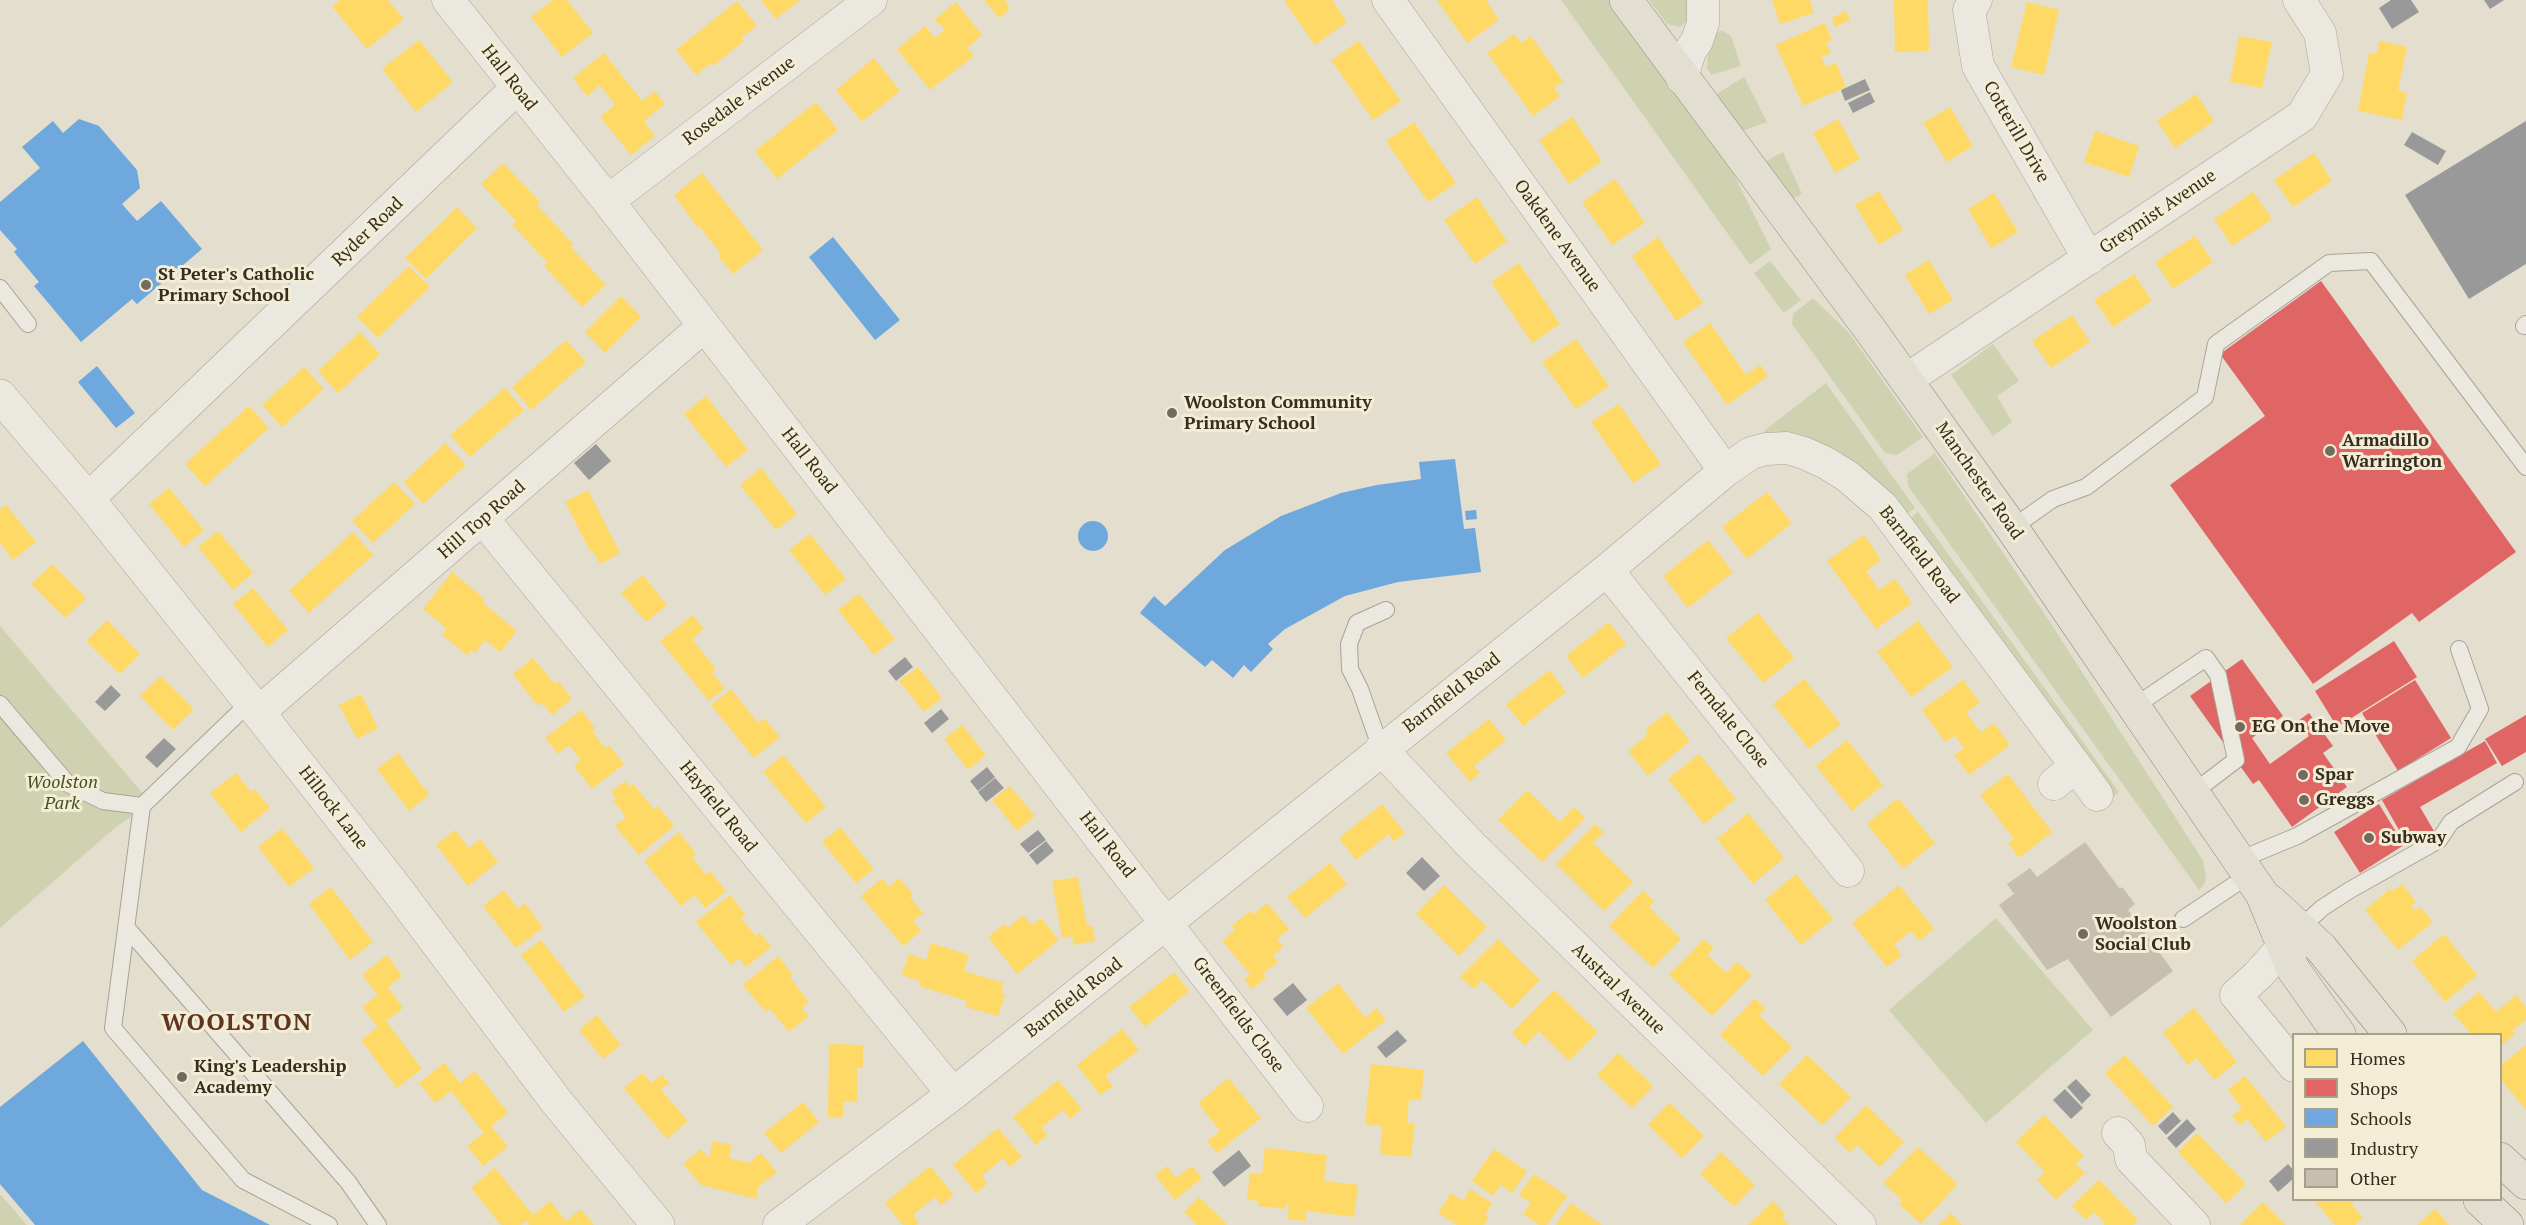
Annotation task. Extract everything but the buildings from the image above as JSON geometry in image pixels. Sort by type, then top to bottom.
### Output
[{"type":"main road","name":"Manchester Road","points":[[1626,0],[1906,380],[2012,528],[2194,792],[2292,937],[2293,969],[2338,1033]]},
{"type":"main road","name":"Manchester Road","points":[[2292,937],[2321,948],[2388,1033]]},
{"type":"main road","points":[[2502,1161],[2526,1183]]},
{"type":"main road","points":[[2481,1201],[2507,1225]]},
{"type":"street","name":"Hall Road","points":[[448,0],[608,201],[1168,924]]},
{"type":"street","name":"Rosedale Avenue","points":[[608,201],[871,0]]},
{"type":"street","name":"Oakdene Avenue","points":[[1389,0],[1725,471]]},
{"type":"street","points":[[1682,78],[1690,51],[1697,41],[1703,23],[1703,0]]},
{"type":"street","name":"Cotterill Drive","points":[[1976,0],[1969,10],[1978,66],[2089,259]]},
{"type":"street","name":"Greymist Avenue","points":[[1906,380],[2302,116],[2327,74],[2320,33],[2299,0]]},
{"type":"street","name":"Ryder Road","points":[[88,499],[517,88]]},
{"type":"street","name":"Hill Top Road","points":[[254,708],[483,519],[704,326]]},
{"type":"street","name":"Hillock Lane","points":[[0,396],[88,499],[254,708],[392,883],[556,1101],[658,1225]]},
{"type":"street","name":"Barnfield Road","points":[[779,1225],[953,1094],[1168,924],[1381,749],[1607,570],[1725,471],[1751,453],[1766,449],[1787,448],[1826,463],[1866,491],[1898,524],[2065,775],[2097,795]]},
{"type":"street","name":"Hayfield Road","points":[[483,519],[953,1094]]},
{"type":"street","name":"Ferndale Close","points":[[1607,570],[1848,871]]},
{"type":"street","name":"Austral Avenue","points":[[1381,749],[1470,844],[1860,1225]]},
{"type":"street","name":"Greenfields Close","points":[[1168,924],[1307,1106]]},
{"type":"street","points":[[2292,937],[2258,975],[2236,995],[2292,1064]]},
{"type":"street","points":[[2118,1133],[2129,1145],[2131,1159],[2194,1225]]},
{"type":"lane","points":[[2012,528],[2053,499],[2086,487],[2205,397],[2216,344],[2329,263],[2371,261],[2526,467]]},
{"type":"lane","points":[[0,288],[28,324]]},
{"type":"lane","points":[[1381,749],[1360,689],[1350,669],[1349,644],[1358,622],[1386,610]]},
{"type":"lane","points":[[2184,919],[2250,876],[2297,836],[2458,747],[2480,709],[2459,649]]},
{"type":"lane","points":[[2134,706],[2206,658],[2218,675],[2236,760],[2194,792]]},
{"type":"lane","points":[[0,704],[68,784],[103,801],[142,806]]},
{"type":"lane","points":[[254,708],[142,806],[113,1028],[243,1180],[329,1225]]},
{"type":"lane","points":[[2292,937],[2322,908],[2439,840],[2451,822],[2515,782]]},
{"type":"lane","points":[[126,927],[348,1182],[378,1225]]},
{"type":"green space","points":[[1561,0],[1611,0],[1732,171],[1771,249],[1750,265]]},
{"type":"green space","points":[[1649,0],[1688,0],[1687,21],[1680,27],[1667,24]]},
{"type":"green space","points":[[1721,30],[1731,36],[1741,66],[1711,75],[1707,68],[1708,54],[1714,36]]},
{"type":"green space","points":[[1744,77],[1767,122],[1742,131],[1715,95]]},
{"type":"green space","points":[[1783,152],[1802,194],[1792,199],[1764,162]]},
{"type":"green space","points":[[1770,261],[1801,300],[1784,313],[1754,273]]},
{"type":"green space","points":[[1813,298],[1849,333],[1923,437],[1897,455],[1885,453],[1792,324],[1793,314]]},
{"type":"green space","points":[[1993,344],[2019,381],[1997,396],[2012,422],[1993,436],[1951,375]]},
{"type":"green space","points":[[1826,383],[1915,508],[1902,518],[1768,436],[1764,431]]},
{"type":"green space","points":[[1935,453],[2046,616],[2197,851],[2203,861],[2206,877],[2205,883],[2199,890],[1908,486],[1907,474]]},
{"type":"green space","points":[[1918,512],[2119,792],[2114,796],[1905,522]]},
{"type":"green space","name":"Woolston Park","points":[[0,626],[151,803],[116,827],[0,928]]},
{"type":"green space","points":[[1996,918],[2093,1030],[1986,1123],[1889,1010]]},
{"type":"green space","points":[[0,1194],[27,1225],[0,1225]]},
{"type":"place","name":"St Peter's Catholic Primary School","points":[[146,285]]},
{"type":"place","name":"Woolston Community Primary School","points":[[1172,413]]},
{"type":"place","name":"Armadillo Warrington","points":[[2330,451]]},
{"type":"place","name":"EG On the Move","points":[[2240,727]]},
{"type":"place","name":"Spar","points":[[2303,775]]},
{"type":"place","name":"Greggs","points":[[2304,800]]},
{"type":"place","name":"Subway","points":[[2369,838]]},
{"type":"place","name":"Woolston Social Club","points":[[2083,934]]},
{"type":"place","name":"King's Leadership Academy","points":[[182,1077]]},
{"type":"district","name":"WOOLSTON","points":[[237,1023]]}]
